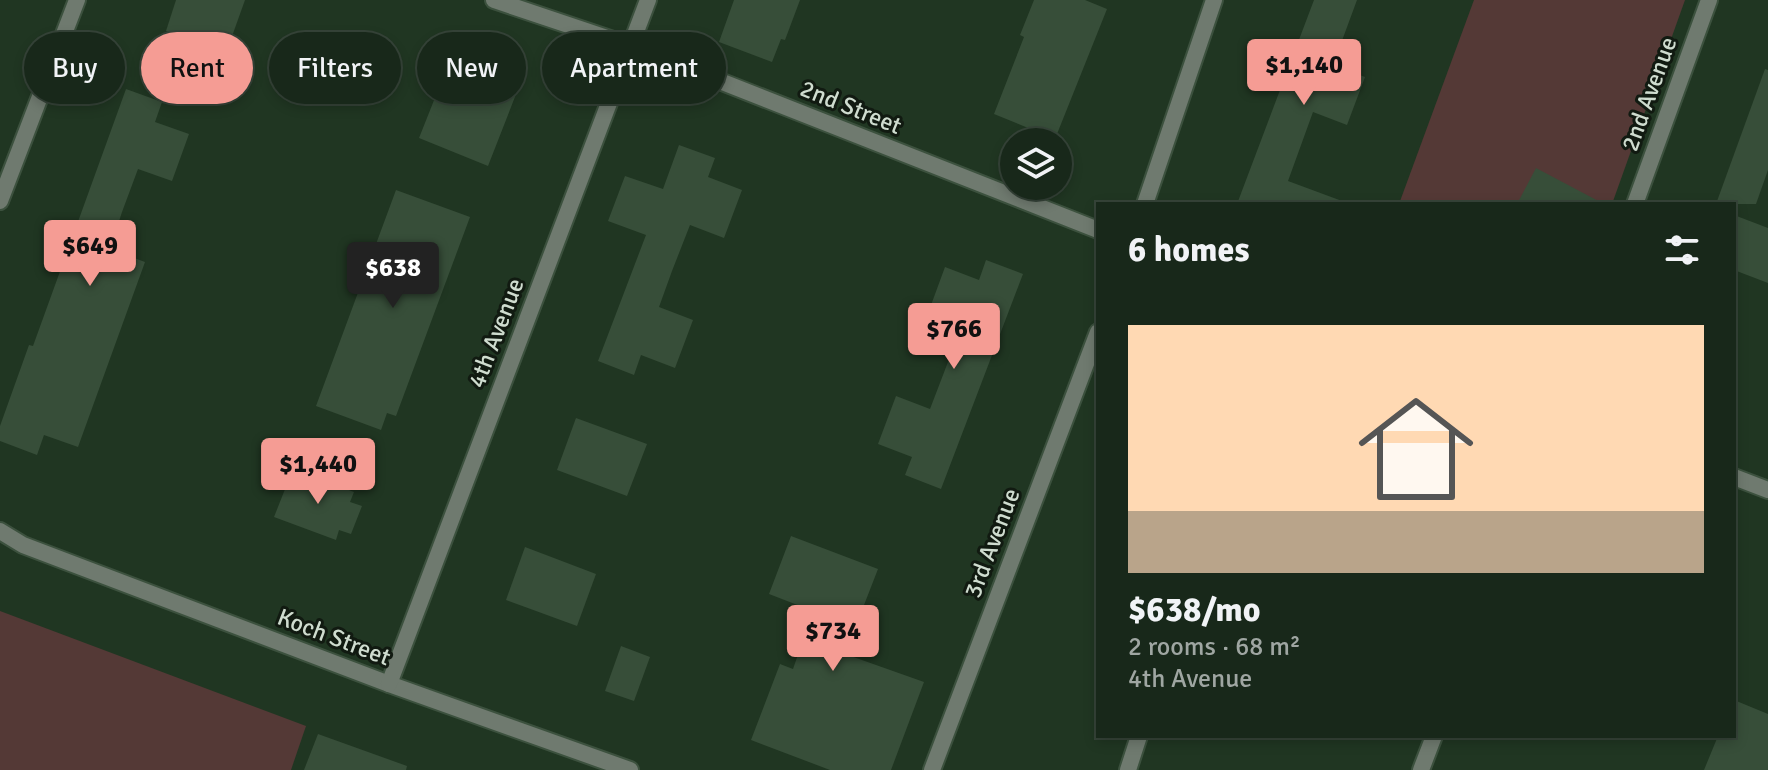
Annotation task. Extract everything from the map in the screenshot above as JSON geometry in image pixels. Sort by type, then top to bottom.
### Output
[{"type":"street","points":[[0,201],[77,0]]},
{"type":"street","name":"2nd Street","points":[[494,0],[589,32]]},
{"type":"street","name":"4th Avenue","points":[[636,32],[648,0]]},
{"type":"street","points":[[1146,202],[1214,0]]},
{"type":"street","name":"2nd Avenue","points":[[1636,202],[1709,0]]},
{"type":"street","name":"2nd Street","points":[[726,83],[1096,229]]},
{"type":"street","name":"4th Avenue","points":[[389,684],[609,104]]},
{"type":"street","name":"3rd Avenue","points":[[932,770],[1096,337]]},
{"type":"street","points":[[1736,478],[1768,490]]},
{"type":"street","name":"Koch Street","points":[[0,531],[23,545],[389,684],[630,770]]},
{"type":"street","name":"Koch Street","points":[[0,544],[23,545]]},
{"type":"street","points":[[1128,770],[1138,738]]},
{"type":"street","points":[[1421,770],[1433,738]]},
{"type":"shaded area","points":[[1474,0],[1685,0],[1613,202],[1400,202]]},
{"type":"shaded area","points":[[0,611],[306,726],[291,770],[0,770]]},
{"type":"building","points":[[176,0],[245,0],[234,32],[166,31]]},
{"type":"building","points":[[734,0],[800,0],[785,40],[781,39],[772,62],[726,45],[726,32],[723,32]]},
{"type":"building","points":[[1034,0],[1085,0],[1107,9],[1059,128],[1028,128],[994,114],[1024,37],[1020,35]]},
{"type":"building","points":[[1314,0],[1357,0],[1333,65],[1365,77],[1347,125],[1313,112],[1288,181],[1342,202],[1238,202]]},
{"type":"building","points":[[1765,69],[1768,70],[1768,170],[1756,204],[1717,202]]},
{"type":"building","points":[[126,89],[141,94],[141,104],[161,104],[155,122],[189,134],[172,181],[138,169],[122,212],[110,249],[145,262],[78,447],[44,435],[37,455],[0,441],[0,426],[29,345],[33,346],[121,104],[125,104]]},
{"type":"building","points":[[433,104],[512,104],[488,166],[419,138]]},
{"type":"building","points":[[679,145],[715,158],[708,177],[742,190],[724,238],[690,225],[672,271],[659,307],[693,320],[675,368],[641,355],[634,375],[598,361],[646,235],[608,221],[625,176],[663,189]]},
{"type":"building","points":[[1536,168],[1600,202],[1518,202]]},
{"type":"building","points":[[396,190],[470,217],[396,416],[387,413],[381,430],[316,406]]},
{"type":"building","points":[[1736,216],[1768,228],[1768,283],[1736,271]]},
{"type":"building","points":[[986,260],[1023,274],[941,489],[905,475],[912,457],[878,444],[896,396],[930,409],[961,328],[927,316],[945,267],[979,280]]},
{"type":"building","points":[[576,418],[647,444],[627,496],[557,470]]},
{"type":"building","points":[[293,469],[354,492],[350,502],[362,506],[351,534],[339,530],[336,540],[274,517]]},
{"type":"building","points":[[791,536],[878,569],[845,654],[924,682],[891,770],[830,770],[751,740],[780,664],[793,669],[813,611],[769,594]]},
{"type":"building","points":[[525,547],[596,574],[577,626],[506,600]]},
{"type":"building","points":[[621,646],[650,657],[634,701],[605,691]]},
{"type":"building","points":[[1736,701],[1768,714],[1768,770],[1704,770],[1717,738],[1736,738]]},
{"type":"building","points":[[318,734],[407,766],[406,770],[304,770]]}]
